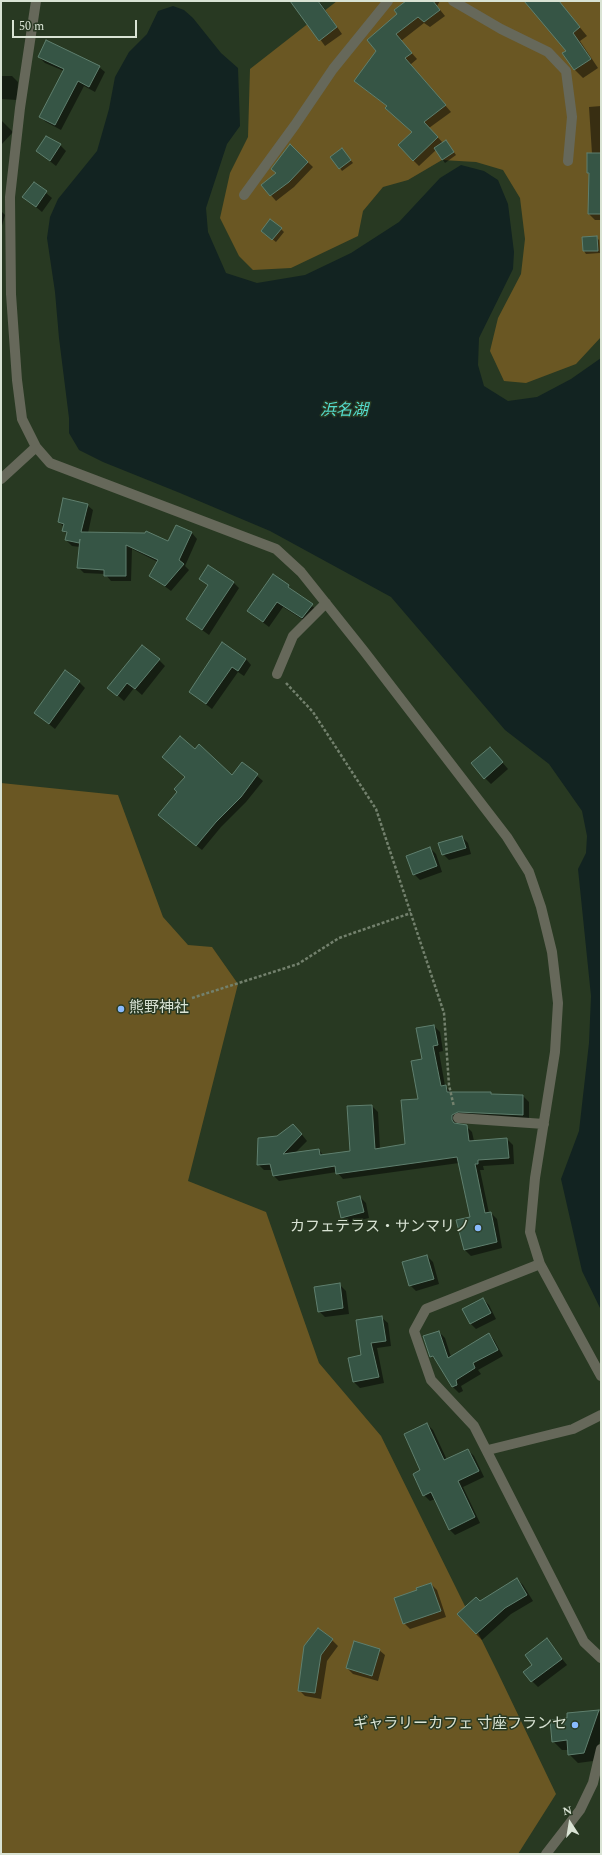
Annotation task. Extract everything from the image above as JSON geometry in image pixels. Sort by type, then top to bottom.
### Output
[{"type":"street","points":[[36,1],[5,194],[17,380],[22,419],[36,447],[50,463],[276,549],[301,572],[326,603],[507,837],[529,872],[541,907],[552,952],[558,1004],[555,1052],[535,1178],[530,1232],[540,1264],[601,1376]]},
{"type":"street","points":[[244,195],[295,125],[333,69],[388,1]]},
{"type":"street","points":[[454,1],[501,29],[548,52],[566,71],[572,117],[568,161]]},
{"type":"street","points":[[1,479],[36,447]]},
{"type":"street","points":[[277,674],[293,636],[326,603]]},
{"type":"street","points":[[458,1118],[544,1124]]},
{"type":"street","points":[[540,1264],[426,1308],[414,1331],[431,1380],[474,1426],[488,1450],[584,1642],[601,1658]]},
{"type":"street","points":[[488,1450],[574,1428],[601,1415]]},
{"type":"street","points":[[546,1854],[580,1810],[593,1783],[601,1749]]},
{"type":"path","points":[[277,674],[313,712],[376,809],[444,1013],[449,1085],[458,1118]]},
{"type":"path","points":[[192,998],[298,964],[339,938],[411,913]]},
{"type":"shaded area","points":[[337,1],[601,2],[601,337],[576,364],[526,383],[504,381],[490,351],[498,318],[521,274],[525,239],[520,198],[503,170],[476,162],[442,160],[408,180],[383,187],[363,211],[358,236],[291,268],[253,270],[239,256],[220,218],[230,173],[248,137],[250,69]]},
{"type":"shaded area","points":[[1,783],[118,795],[163,917],[188,945],[212,947],[238,984],[188,1181],[266,1212],[319,1363],[381,1436],[498,1673],[556,1794],[518,1854],[1,1854]]},
{"type":"water","name":"浜名湖","points":[[173,6],[184,10],[193,18],[221,53],[238,68],[240,126],[227,144],[206,208],[208,232],[226,273],[257,283],[305,275],[351,253],[399,222],[440,178],[461,165],[484,171],[498,180],[508,204],[514,252],[513,269],[479,338],[478,365],[484,386],[508,401],[537,397],[571,379],[601,358],[601,1310],[582,1271],[561,1179],[579,1131],[589,1043],[591,996],[578,869],[586,853],[587,836],[582,811],[549,764],[505,730],[391,597],[270,531],[103,462],[79,450],[69,433],[69,418],[55,292],[47,238],[50,217],[58,199],[97,151],[109,109],[115,77],[129,52],[147,34],[158,11]]},
{"type":"building","points":[[290,1],[318,1],[337,27],[319,41]]},
{"type":"building","points":[[406,1],[433,1],[440,10],[424,22],[418,17],[396,34],[412,53],[405,58],[446,105],[424,122],[438,137],[413,161],[398,145],[412,132],[385,108],[387,106],[354,81],[376,51],[367,40],[397,14],[394,10]]},
{"type":"building","points":[[524,1],[559,1],[580,27],[573,33],[591,59],[574,70],[562,53],[566,51]]},
{"type":"building","points":[[46,40],[100,66],[89,87],[78,81],[55,125],[39,117],[64,69],[38,57]]},
{"type":"building","points":[[46,136],[61,144],[50,161],[36,151]]},
{"type":"building","points":[[446,140],[454,152],[442,160],[434,148]]},
{"type":"building","points":[[290,144],[308,162],[289,182],[270,196],[261,185],[276,173],[271,169]]},
{"type":"building","points":[[342,148],[351,160],[339,169],[330,157]]},
{"type":"building","points":[[587,153],[601,153],[601,214],[588,214],[589,173],[587,173]]},
{"type":"building","points":[[34,182],[47,191],[36,207],[22,197]]},
{"type":"building","points":[[270,219],[282,228],[272,240],[261,231]]},
{"type":"building","points":[[597,236],[598,251],[583,251],[582,237]]},
{"type":"building","points":[[63,498],[88,504],[81,532],[145,533],[146,531],[168,541],[176,525],[192,532],[179,560],[184,564],[165,586],[149,576],[158,560],[126,545],[126,576],[104,576],[104,570],[77,568],[80,539],[79,543],[65,540],[67,532],[62,531],[64,524],[58,522]]},
{"type":"building","points":[[208,565],[234,582],[202,630],[186,619],[208,585],[199,579]]},
{"type":"building","points":[[273,574],[289,585],[288,587],[313,604],[302,618],[277,602],[263,622],[247,611]]},
{"type":"building","points":[[222,642],[246,659],[238,671],[232,667],[206,704],[189,692]]},
{"type":"building","points":[[142,645],[160,659],[135,689],[127,683],[117,696],[107,688]]},
{"type":"building","points":[[65,670],[80,681],[49,724],[34,713]]},
{"type":"building","points":[[180,736],[195,749],[199,744],[232,775],[242,762],[258,774],[241,797],[216,822],[196,846],[158,815],[177,792],[174,789],[185,777],[162,757]]},
{"type":"building","points":[[490,747],[503,762],[484,779],[471,763]]},
{"type":"building","points":[[462,836],[466,848],[442,855],[438,843]]},
{"type":"building","points":[[430,847],[437,866],[413,875],[406,856]]},
{"type":"building","points":[[434,1025],[438,1045],[433,1046],[441,1086],[446,1085],[447,1092],[491,1092],[491,1094],[523,1095],[523,1115],[458,1112],[452,1115],[452,1120],[454,1123],[467,1125],[469,1141],[507,1138],[509,1158],[478,1160],[478,1164],[475,1164],[485,1213],[491,1212],[497,1242],[464,1250],[456,1220],[470,1217],[457,1157],[336,1174],[335,1166],[273,1176],[270,1164],[257,1165],[258,1138],[277,1136],[293,1124],[302,1134],[283,1154],[319,1149],[320,1155],[350,1151],[347,1106],[372,1105],[375,1149],[405,1144],[401,1100],[418,1099],[411,1061],[422,1059],[416,1028]]},
{"type":"building","points":[[360,1196],[364,1212],[341,1218],[337,1202]]},
{"type":"building","points":[[427,1255],[434,1279],[409,1286],[402,1262]]},
{"type":"building","points":[[340,1283],[343,1308],[318,1312],[314,1287]]},
{"type":"building","points":[[483,1298],[491,1313],[470,1324],[462,1309]]},
{"type":"building","points":[[382,1316],[386,1341],[371,1343],[379,1377],[353,1382],[348,1358],[361,1355],[356,1320]]},
{"type":"building","points":[[439,1331],[448,1358],[489,1333],[498,1350],[473,1363],[475,1368],[456,1380],[457,1385],[452,1387],[433,1356],[430,1357],[423,1336]]},
{"type":"building","points":[[427,1423],[444,1460],[468,1449],[479,1471],[458,1481],[475,1517],[449,1530],[431,1492],[423,1496],[413,1474],[420,1470],[404,1434]]},
{"type":"building","points":[[517,1578],[527,1595],[505,1608],[476,1634],[457,1614],[476,1597],[480,1601]]},
{"type":"building","points":[[431,1583],[441,1611],[403,1624],[394,1598],[417,1590],[416,1588]]},
{"type":"building","points":[[318,1628],[333,1639],[321,1655],[315,1693],[298,1691],[304,1646]]},
{"type":"building","points":[[547,1638],[562,1659],[531,1682],[523,1672],[532,1665],[525,1655]]},
{"type":"building","points":[[354,1641],[380,1649],[372,1676],[346,1668]]},
{"type":"building","points":[[599,1710],[584,1753],[568,1755],[567,1740],[552,1742],[550,1720],[567,1718],[567,1713]]},
{"type":"place","name":"熊野神社","points":[[121,1009]]},
{"type":"place","name":"カフェテラス・サンマリノ","points":[[478,1228]]},
{"type":"place","name":"ギャラリーカフェ 寸座フランセ","points":[[575,1725]]}]
